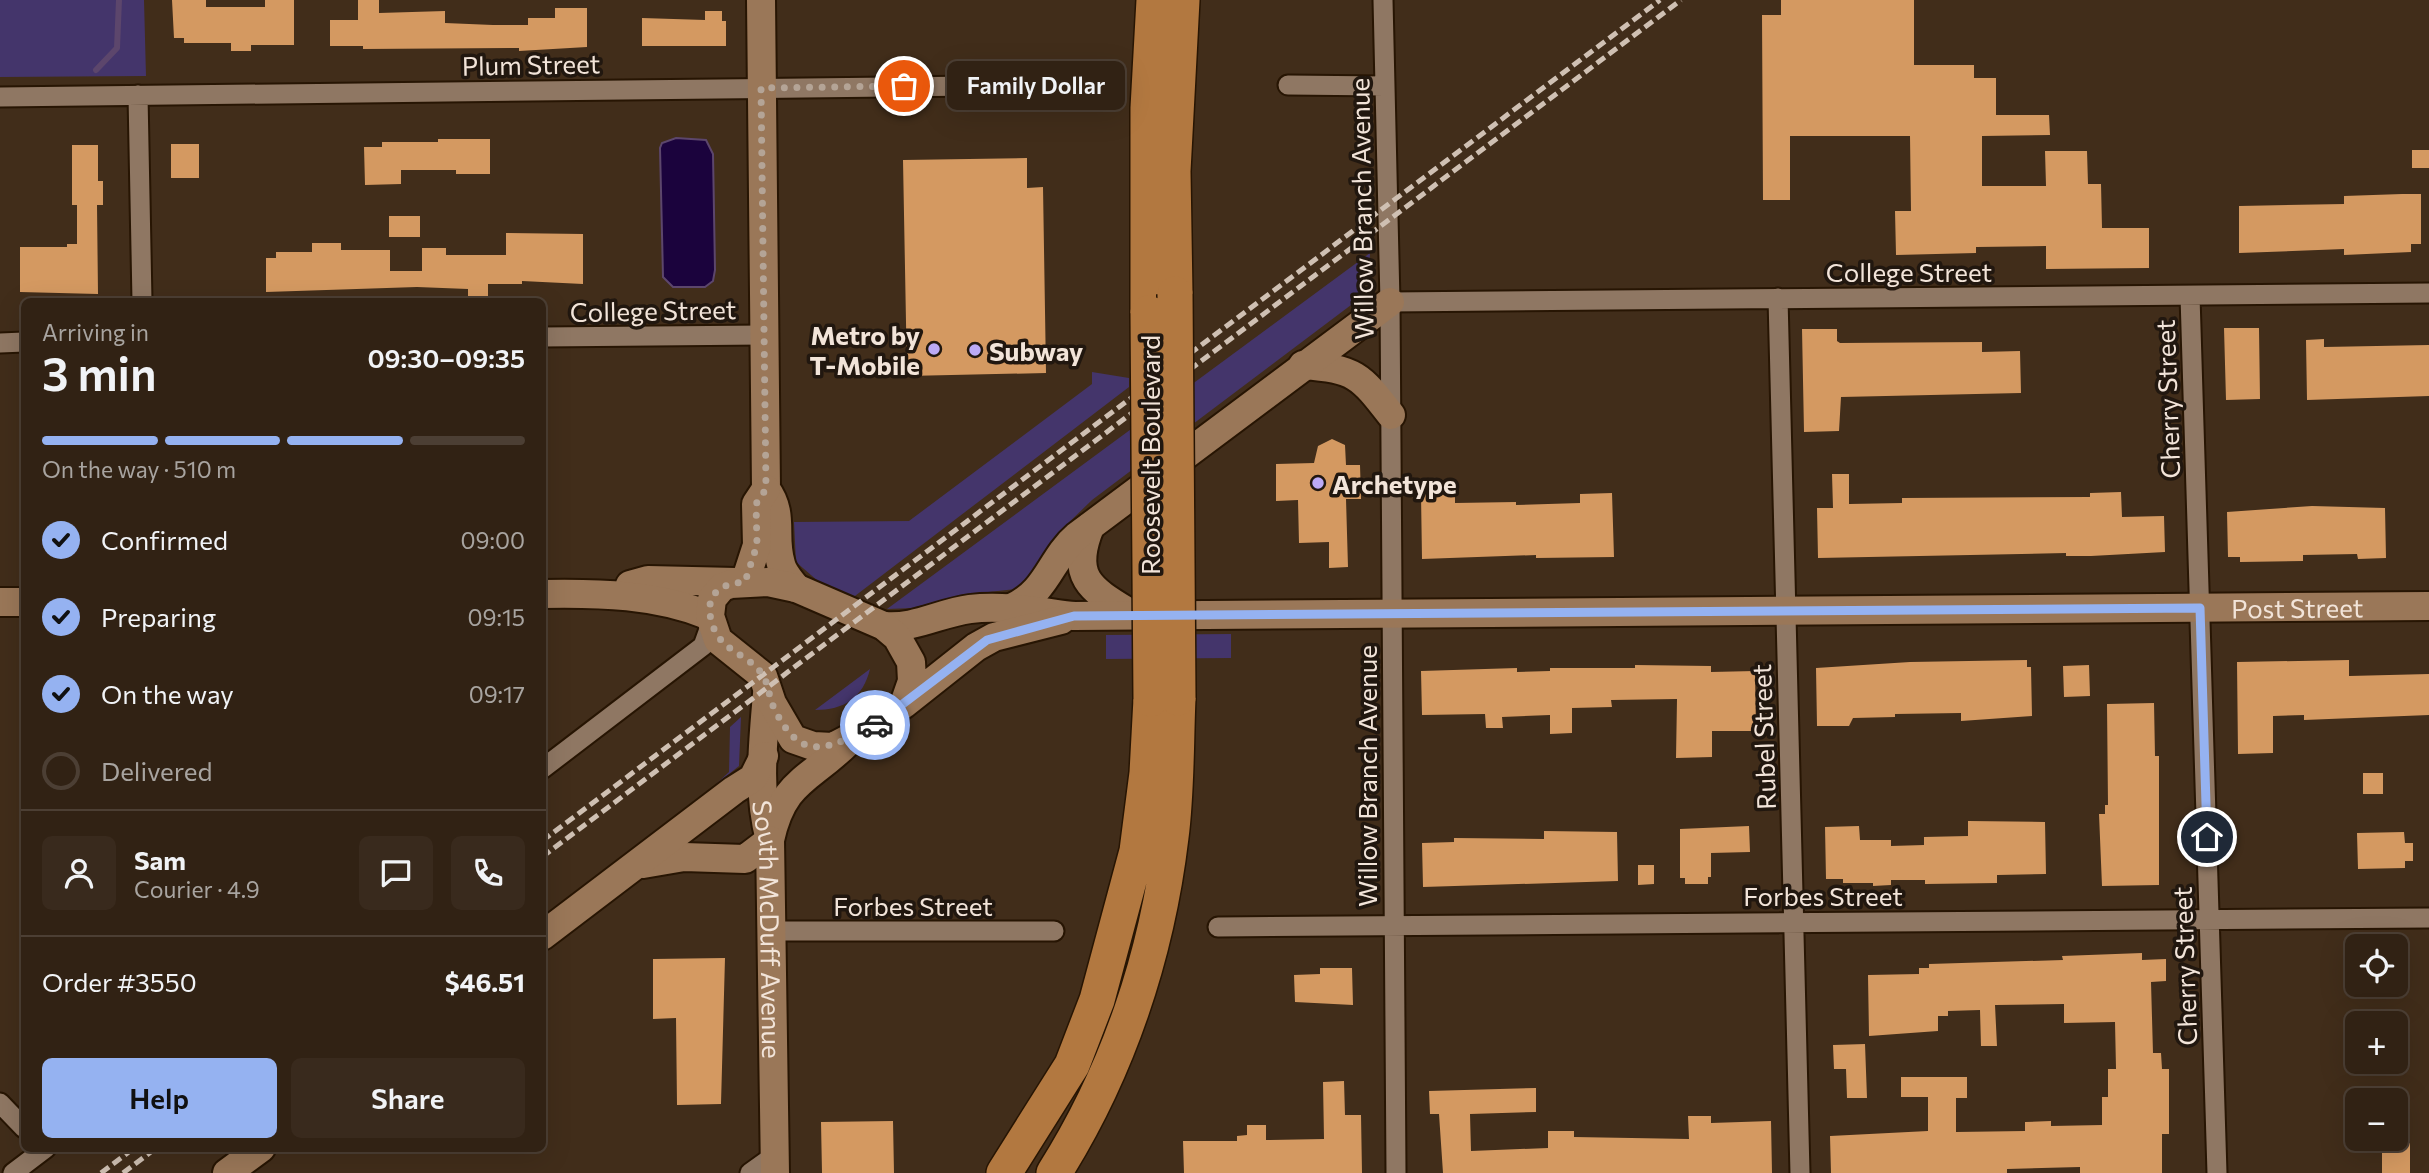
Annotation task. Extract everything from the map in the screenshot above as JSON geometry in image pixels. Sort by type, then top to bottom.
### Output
[{"type":"highway","name":"Roosevelt Boulevard","points":[[1054,1173],[1124,1036],[1140,986],[1158,913],[1171,836],[1165,698],[1161,304],[1148,108],[1154,0]]},
{"type":"highway","name":"Roosevelt Boulevard","points":[[1161,304],[1174,171],[1182,0]]},
{"type":"highway","name":"Roosevelt Boulevard","points":[[1004,1173],[1072,1065],[1116,938],[1138,851],[1147,773],[1165,698]]},
{"type":"main road","points":[[741,582],[757,545],[756,504],[766,489],[761,0]]},
{"type":"main road","points":[[1011,608],[1041,586],[1066,546],[1390,302]]},
{"type":"main road","points":[[1303,365],[1335,368],[1352,373],[1368,385],[1391,415]]},
{"type":"main road","points":[[766,489],[777,504],[777,545],[781,567],[796,588]]},
{"type":"main road","points":[[1090,527],[1082,554],[1083,575],[1093,590],[1133,615]]},
{"type":"main road","points":[[593,593],[648,580],[768,582],[796,588],[884,626],[897,637],[911,662],[912,681],[904,704]]},
{"type":"main road","points":[[708,628],[715,594],[722,587],[741,582]]},
{"type":"main road","points":[[546,594],[593,593],[673,602],[708,628],[763,676],[779,717],[793,739],[813,746],[834,747],[855,735]]},
{"type":"main road","points":[[0,602],[21,602]]},
{"type":"main road","name":"Post Street","points":[[884,626],[911,626],[972,609],[1011,608],[1074,616],[2429,606]]},
{"type":"main road","name":"Post Street","points":[[855,735],[904,704],[976,647],[994,637],[1074,616]]},
{"type":"main road","name":"South McDuff Avenue","points":[[768,688],[762,812],[770,840],[775,1164]]},
{"type":"main road","points":[[636,865],[684,857],[745,859],[770,840],[776,812],[793,788],[832,758],[855,735]]},
{"type":"main road","points":[[546,933],[734,790],[745,785],[764,756]]},
{"type":"main road","points":[[228,1173],[256,1152]]},
{"type":"street","name":"Willow Branch Avenue","points":[[1383,0],[1390,302],[1390,614],[1396,1173]]},
{"type":"street","name":"Plum Street","points":[[0,97],[1063,85]]},
{"type":"street","points":[[1288,85],[1384,86]]},
{"type":"street","points":[[138,95],[142,298]]},
{"type":"street","name":"College Street","points":[[1390,302],[2429,293]]},
{"type":"street","name":"Cherry Street","points":[[2190,296],[2217,1173]]},
{"type":"street","name":"Rubel Street","points":[[1778,298],[1796,922],[1800,1173]]},
{"type":"street","name":"College Street","points":[[546,337],[764,335]]},
{"type":"street","points":[[0,343],[21,342]]},
{"type":"street","points":[[546,766],[708,628]]},
{"type":"street","name":"Forbes Street","points":[[1218,927],[2429,918]]},
{"type":"street","name":"Forbes Street","points":[[771,932],[1054,931]]},
{"type":"street","points":[[0,1103],[21,1125]]},
{"type":"street","points":[[13,1173],[40,1152]]},
{"type":"street","points":[[750,1173],[775,1164]]},
{"type":"shaded area","points":[[0,0],[144,0],[146,76],[0,77]]},
{"type":"shaded area","points":[[676,138],[706,140],[713,154],[715,270],[713,281],[705,287],[673,287],[663,277],[660,148],[662,143]]},
{"type":"shaded area","points":[[1370,253],[1369,280],[1363,279],[1355,302],[1092,500],[1058,533],[1035,575],[1016,589],[961,595],[912,608],[887,609]]},
{"type":"shaded area","points":[[1092,372],[1129,378],[1129,387],[851,599],[819,582],[796,562],[794,522],[909,521],[1092,384]]},
{"type":"shaded area","points":[[1231,634],[1231,658],[1106,659],[1106,635]]},
{"type":"shaded area","points":[[870,669],[863,688],[851,700],[835,708],[815,710]]},
{"type":"shaded area","points":[[741,717],[739,766],[714,786],[729,772],[730,727]]},
{"type":"building","points":[[172,0],[206,0],[206,7],[265,7],[265,0],[294,0],[294,45],[251,45],[251,51],[231,51],[231,43],[184,43],[184,38],[174,38]]},
{"type":"building","points":[[358,0],[379,0],[379,13],[445,11],[445,23],[493,25],[528,25],[528,18],[555,18],[555,8],[587,8],[587,47],[519,51],[519,48],[363,49],[363,46],[330,46],[330,20],[358,20]]},
{"type":"building","points":[[1781,0],[1914,0],[1914,65],[1974,65],[1974,78],[1996,78],[1996,115],[2049,115],[2050,135],[1982,136],[1982,186],[2046,186],[2045,151],[2087,151],[2088,184],[2101,184],[2102,228],[2149,228],[2149,268],[2046,269],[2046,246],[1976,247],[1976,253],[1896,255],[1895,211],[1911,211],[1910,136],[1790,136],[1790,200],[1763,200],[1762,15],[1781,15]]},
{"type":"building","points":[[705,11],[722,11],[722,21],[726,21],[726,46],[642,46],[642,18],[705,20]]},
{"type":"building","points":[[438,139],[490,139],[490,174],[456,174],[456,170],[401,170],[401,184],[365,185],[364,147],[382,147],[382,142],[438,142]]},
{"type":"building","points":[[171,144],[199,144],[199,178],[171,178]]},
{"type":"building","points":[[72,145],[98,145],[98,181],[103,181],[103,205],[97,205],[98,294],[20,292],[20,247],[67,247],[67,244],[77,244],[77,205],[72,205]]},
{"type":"building","points":[[2412,150],[2429,150],[2429,168],[2412,168]]},
{"type":"building","points":[[1027,158],[1027,188],[1043,187],[1046,373],[907,376],[903,160]]},
{"type":"building","points":[[2421,194],[2421,244],[2411,244],[2411,252],[2344,255],[2344,249],[2239,253],[2239,206],[2344,204],[2344,196]]},
{"type":"building","points":[[389,216],[420,216],[420,237],[389,237]]},
{"type":"building","points":[[506,233],[583,234],[583,284],[522,281],[522,284],[488,284],[488,297],[468,297],[468,289],[417,287],[266,292],[266,258],[276,258],[276,252],[312,252],[312,243],[341,243],[341,250],[390,250],[390,271],[422,271],[422,248],[446,248],[446,255],[506,255]]},
{"type":"building","points":[[2224,328],[2259,328],[2260,399],[2226,400]]},
{"type":"building","points":[[1802,329],[1837,329],[1837,341],[1840,343],[1982,342],[1982,352],[2020,351],[2021,393],[1841,397],[1839,431],[1804,432]]},
{"type":"building","points":[[2324,339],[2324,347],[2429,345],[2429,396],[2307,400],[2306,340]]},
{"type":"building","points":[[1332,439],[1345,445],[1346,465],[1360,465],[1361,499],[1346,499],[1348,567],[1329,568],[1329,542],[1299,543],[1298,500],[1276,501],[1276,464],[1314,463],[1318,446]]},
{"type":"building","points":[[1832,474],[1849,474],[1849,504],[1902,503],[1902,498],[2090,497],[2090,493],[2121,492],[2122,517],[2164,516],[2165,552],[2091,556],[2066,556],[2066,553],[1818,558],[1817,508],[1833,508]]},
{"type":"building","points":[[1455,493],[1455,503],[1516,502],[1516,505],[1580,503],[1580,494],[1612,493],[1614,557],[1536,558],[1536,555],[1422,559],[1421,494]]},
{"type":"building","points":[[2312,506],[2385,508],[2386,558],[2358,559],[2357,554],[2303,555],[2303,561],[2240,562],[2240,557],[2228,557],[2227,512]]},
{"type":"building","points":[[2027,660],[2027,667],[2031,667],[2032,716],[1961,721],[1961,713],[1895,714],[1895,717],[1853,718],[1849,726],[1817,726],[1816,668],[1910,662]]},
{"type":"building","points":[[2349,660],[2349,676],[2429,674],[2429,715],[2304,720],[2304,715],[2273,716],[2273,753],[2238,754],[2237,662]]},
{"type":"building","points":[[1635,665],[1711,666],[1711,672],[1755,671],[1756,731],[1712,731],[1712,757],[1676,758],[1677,699],[1611,700],[1612,707],[1572,708],[1572,733],[1550,734],[1550,715],[1502,717],[1503,728],[1486,728],[1485,714],[1422,715],[1421,671],[1517,668],[1517,672],[1550,671],[1550,668],[1635,668]]},
{"type":"building","points":[[2089,665],[2090,696],[2064,697],[2063,666]]},
{"type":"building","points":[[2154,703],[2155,756],[2159,756],[2159,885],[2102,886],[2099,814],[2105,814],[2105,805],[2108,805],[2107,704]]},
{"type":"building","points":[[2363,773],[2383,773],[2383,794],[2363,794]]},
{"type":"building","points":[[1968,821],[2045,822],[2046,874],[1997,875],[1997,883],[1925,884],[1925,880],[1891,880],[1891,885],[1873,886],[1873,883],[1843,883],[1843,879],[1826,879],[1825,827],[1859,826],[1860,840],[1891,840],[1891,846],[1924,845],[1924,837],[1968,836]]},
{"type":"building","points":[[1749,826],[1750,852],[1711,853],[1711,877],[1708,877],[1708,884],[1685,884],[1685,878],[1680,878],[1680,829]]},
{"type":"building","points":[[1544,831],[1617,832],[1618,881],[1423,887],[1422,843],[1454,842],[1454,838],[1544,839]]},
{"type":"building","points":[[2404,832],[2405,843],[2413,843],[2413,861],[2405,861],[2405,868],[2358,869],[2357,833]]},
{"type":"building","points":[[1638,865],[1654,865],[1654,884],[1638,885]]},
{"type":"building","points":[[2142,953],[2142,960],[2166,959],[2166,981],[2151,982],[2153,1053],[2161,1053],[2162,1069],[2169,1069],[2169,1134],[2162,1134],[2162,1173],[2080,1173],[2080,1167],[2007,1169],[2007,1173],[1831,1173],[1830,1136],[1928,1131],[1928,1097],[1901,1097],[1901,1077],[1967,1077],[1967,1098],[1956,1098],[1956,1132],[2025,1131],[2025,1122],[2051,1121],[2051,1126],[2102,1125],[2102,1097],[2108,1097],[2108,1069],[2116,1069],[2115,1022],[2064,1023],[2064,1004],[1995,1005],[1997,1046],[1981,1046],[1980,1010],[1948,1011],[1948,1016],[1938,1016],[1938,1031],[1869,1036],[1868,975],[1919,974],[1919,968],[1929,968],[1929,964],[2063,960],[2062,956]]},
{"type":"building","points":[[725,958],[721,1104],[677,1105],[676,1018],[653,1019],[653,959]]},
{"type":"building","points":[[1320,968],[1352,968],[1353,1005],[1295,1002],[1294,975],[1320,974]]},
{"type":"building","points":[[1865,1044],[1867,1098],[1847,1098],[1846,1069],[1834,1069],[1833,1045]]},
{"type":"building","points":[[1344,1081],[1345,1115],[1361,1115],[1362,1173],[1184,1173],[1183,1141],[1237,1141],[1237,1136],[1247,1135],[1247,1125],[1266,1125],[1266,1140],[1324,1139],[1323,1082]]},
{"type":"building","points":[[1536,1088],[1536,1112],[1470,1114],[1471,1151],[1548,1148],[1548,1131],[1574,1131],[1574,1137],[1689,1139],[1688,1116],[1711,1116],[1711,1123],[1771,1121],[1772,1173],[1443,1173],[1439,1114],[1430,1114],[1429,1091]]},
{"type":"building","points":[[893,1121],[894,1173],[822,1173],[821,1122]]},
{"type":"building","points":[[2410,1143],[2410,1173],[2382,1173],[2382,1151],[2408,1151]]},
{"type":"waterway","points":[[96,70],[117,48],[119,0]]},
{"type":"railway","points":[[546,838],[1660,0]]},
{"type":"railway","points":[[546,854],[1681,0]]},
{"type":"railway","points":[[101,1173],[129,1152]]},
{"type":"railway","points":[[123,1173],[151,1152]]},
{"type":"way so far","points":[[875,725],[834,747],[813,746],[793,739],[774,709],[763,676],[715,635],[709,609],[712,599],[722,587],[745,582],[757,545],[756,504],[766,489],[761,88],[904,86]]},
{"type":"place","name":"Family Dollar","points":[[904,86]]},
{"type":"place","name":"Metro by T-Mobile","points":[[934,349]]},
{"type":"place","name":"Subway","points":[[975,350]]},
{"type":"place","name":"Archetype","points":[[1318,483]]},
{"type":"route","points":[[875,725],[987,640],[1074,616],[2200,608],[2207,837]]}]
